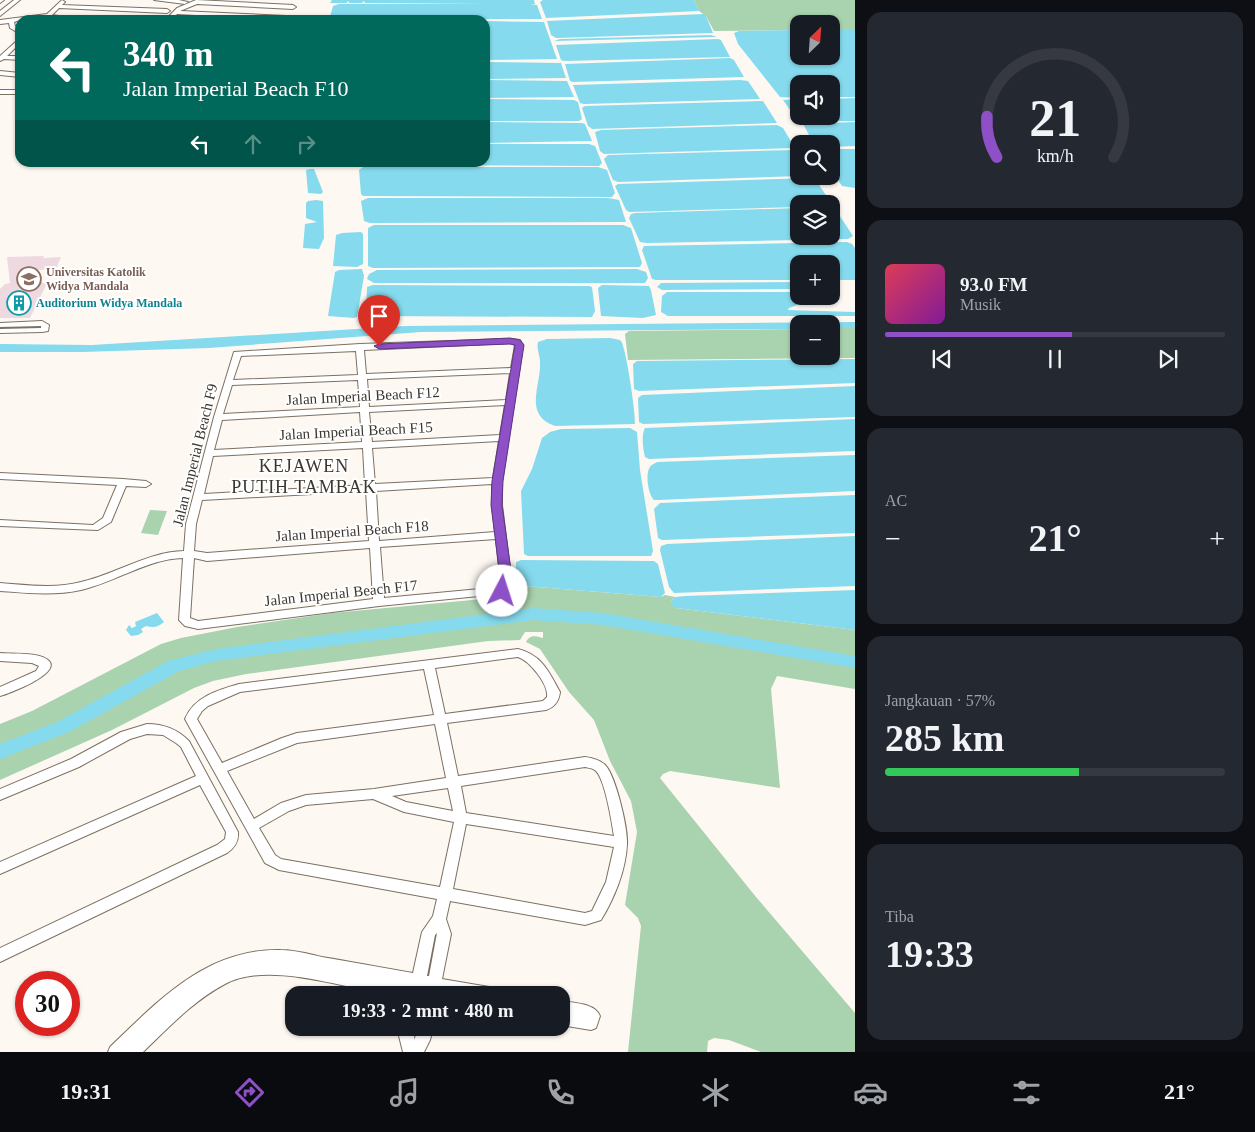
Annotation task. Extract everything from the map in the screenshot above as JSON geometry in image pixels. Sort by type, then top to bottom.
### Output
[{"type":"street","points":[[0,14],[17,0]]},
{"type":"street","points":[[46,15],[65,0]]},
{"type":"street","points":[[157,0],[293,7]]},
{"type":"street","points":[[58,6],[165,14],[190,1],[202,0]]},
{"type":"street","points":[[288,15],[298,0]]},
{"type":"street","points":[[173,15],[190,1]]},
{"type":"street","points":[[176,12],[223,15]]},
{"type":"street","points":[[0,21],[13,22],[11,25],[15,28]]},
{"type":"street","points":[[1,58],[15,46]]},
{"type":"street","points":[[1,58],[15,58]]},
{"type":"street","points":[[0,73],[15,74]]},
{"type":"street","points":[[0,92],[15,92]]},
{"type":"street","points":[[0,325],[45,325],[45,329],[42,330],[0,331]]},
{"type":"street","points":[[379,602],[360,347],[514,341],[519,345],[497,481],[496,505],[500,535]]},
{"type":"street","name":"Jalan Imperial Beach F9","points":[[184,620],[191,524],[235,357],[237,354],[244,352],[360,347]]},
{"type":"street","points":[[228,383],[516,370]]},
{"type":"street","name":"Jalan Imperial Beach F12","points":[[218,417],[510,402]]},
{"type":"street","name":"Jalan Imperial Beach F15","points":[[210,454],[505,438]]},
{"type":"street","points":[[0,476],[146,484]]},
{"type":"street","points":[[198,497],[497,481]]},
{"type":"street","points":[[0,523],[94,528],[107,520],[123,482]]},
{"type":"street","name":"Jalan Imperial Beach F18","points":[[0,587],[40,590],[81,586],[146,562],[155,564],[189,559],[199,562],[207,557],[500,535]]},
{"type":"street","name":"Jalan Imperial Beach F17","points":[[184,620],[198,625],[379,602],[502,591],[506,589],[507,585],[500,535]]},
{"type":"street","points":[[220,769],[286,741],[546,705],[553,699],[554,692],[532,658],[526,654],[518,653],[239,688],[200,705],[192,712],[191,719],[270,859],[279,864],[585,919],[596,916],[605,904],[621,843],[620,827],[603,771],[595,764],[585,762],[453,780],[374,794],[306,800],[286,807],[252,826]]},
{"type":"street","points":[[0,657],[33,659],[45,664],[40,674],[0,692]]},
{"type":"street","points":[[417,986],[429,932],[439,919],[461,818],[429,664]]},
{"type":"street","points":[[0,795],[73,764],[138,730],[153,728],[166,730],[175,734],[185,744],[232,832],[233,838],[229,845],[0,955]]},
{"type":"street","points":[[0,868],[203,778]]},
{"type":"street","points":[[374,794],[404,807],[461,818],[621,843]]},
{"type":"street","points":[[434,986],[444,934],[439,919]]},
{"type":"street","points":[[116,1052],[190,984],[217,968],[240,960],[260,956],[282,956],[404,986]]},
{"type":"street","points":[[132,1052],[182,1005],[202,990],[221,978],[240,971],[278,967],[397,986]]},
{"type":"street","points":[[570,1010],[589,1013],[593,1016],[591,1023],[570,1020]]},
{"type":"street","points":[[406,1036],[410,1052]]},
{"type":"street","points":[[416,1052],[424,1036]]},
{"type":"green space","points":[[694,0],[855,0],[855,29],[840,29],[840,15],[790,15],[790,30],[714,31],[706,16],[699,11]]},
{"type":"green space","points":[[840,328],[855,328],[855,358],[840,358]]},
{"type":"green space","points":[[790,329],[790,359],[628,360],[625,334],[629,331]]},
{"type":"green space","points":[[150,510],[167,511],[158,535],[141,533]]},
{"type":"green space","points":[[525,586],[661,597],[665,595],[675,597],[671,601],[676,608],[855,630],[855,689],[777,676],[771,689],[780,788],[670,771],[663,774],[660,778],[756,897],[855,1013],[855,1052],[761,1052],[729,1040],[714,1038],[708,1041],[707,1052],[628,1052],[641,926],[638,918],[625,905],[637,832],[631,801],[610,761],[594,720],[569,692],[540,649],[526,642],[531,637],[543,638],[543,632],[525,632],[520,640],[488,641],[246,674],[213,681],[194,688],[112,730],[0,780],[0,724],[32,711],[161,644],[237,627],[332,613],[516,596],[524,594]]},
{"type":"water","points":[[332,0],[534,0],[535,4],[530,4],[537,5],[542,19],[490,19],[490,15],[331,15],[333,6],[339,4],[485,4],[365,3],[364,1],[362,3],[349,3],[349,1],[346,3],[330,3]]},
{"type":"water","points":[[543,0],[694,0],[699,11],[546,18],[540,2]]},
{"type":"water","points":[[704,14],[713,33],[556,38],[551,35],[547,21]]},
{"type":"water","points":[[490,21],[544,22],[557,59],[490,60]]},
{"type":"water","points":[[840,29],[855,29],[855,97],[840,97],[840,75],[790,75],[790,98],[780,97],[738,44],[734,33],[739,31],[790,30],[790,65],[840,65]]},
{"type":"water","points":[[711,35],[717,37],[554,41],[560,39]]},
{"type":"water","points":[[721,40],[730,57],[564,61],[561,60],[556,45]]},
{"type":"water","points":[[730,58],[734,60],[744,77],[573,82],[570,81],[565,64]]},
{"type":"water","points":[[490,62],[561,63],[566,78],[490,79]]},
{"type":"water","points":[[490,80],[567,81],[574,97],[490,98]]},
{"type":"water","points":[[748,81],[760,99],[584,104],[580,103],[573,85]]},
{"type":"water","points":[[855,98],[855,121],[840,121],[840,99]]},
{"type":"water","points":[[490,99],[574,100],[578,102],[582,119],[579,121],[490,121]]},
{"type":"water","points":[[783,100],[790,100],[790,110]]},
{"type":"water","points":[[763,101],[777,123],[592,129],[588,126],[582,108],[585,106]]},
{"type":"water","points":[[490,122],[582,123],[585,124],[592,141],[490,143]]},
{"type":"water","points":[[855,122],[855,146],[840,147],[840,135],[809,135],[804,125],[840,125],[840,123]]},
{"type":"water","points":[[777,125],[783,128],[790,140],[790,148],[604,154],[600,151],[595,132],[601,130]]},
{"type":"water","points":[[490,144],[589,144],[595,146],[602,163],[599,166],[490,166]]},
{"type":"water","points":[[840,149],[855,149],[855,188],[842,186],[840,183]]},
{"type":"water","points":[[790,150],[790,176],[618,182],[613,180],[604,159],[608,155]]},
{"type":"water","points":[[363,167],[598,167],[607,170],[615,193],[612,197],[363,196],[361,194],[359,170]]},
{"type":"water","points":[[314,169],[323,192],[321,194],[308,193],[306,170]]},
{"type":"water","points":[[790,179],[790,185],[819,185],[826,195],[790,195],[790,207],[629,212],[626,210],[615,186],[618,184]]},
{"type":"water","points":[[368,198],[608,198],[619,200],[626,222],[370,223],[364,221],[361,201]]},
{"type":"water","points":[[316,200],[323,201],[324,238],[319,249],[303,248],[305,224],[317,222],[306,218],[306,203]]},
{"type":"water","points":[[790,208],[790,240],[640,242],[629,218],[631,214]]},
{"type":"water","points":[[840,216],[853,236],[848,239],[840,239]]},
{"type":"water","points":[[374,225],[623,225],[631,228],[642,263],[640,267],[373,268],[368,266],[368,228]]},
{"type":"water","points":[[361,232],[363,234],[363,264],[357,267],[333,266],[336,235]]},
{"type":"water","points":[[840,242],[847,242],[855,248],[855,280],[840,280],[840,255],[790,255],[790,280],[656,280],[652,279],[642,250],[644,246],[790,243],[790,245],[840,245]]},
{"type":"water","points":[[362,269],[364,276],[357,317],[328,316],[335,272],[339,270]]},
{"type":"water","points":[[637,269],[646,272],[648,278],[645,283],[374,283],[367,279],[369,274],[377,270]]},
{"type":"water","points":[[790,282],[790,289],[662,290],[657,287],[661,283]]},
{"type":"water","points":[[373,285],[589,286],[592,287],[595,311],[592,317],[372,316],[366,314],[367,287]]},
{"type":"water","points":[[602,285],[649,286],[656,315],[643,318],[601,316],[598,288]]},
{"type":"water","points":[[667,292],[790,292],[790,305],[797,305],[788,310],[855,312],[855,316],[668,316],[661,312],[662,296]]},
{"type":"water","points":[[840,322],[855,322],[855,328],[840,328]]},
{"type":"water","points":[[790,323],[790,329],[421,332],[209,348],[82,352],[0,352],[0,344],[92,345],[405,326]]},
{"type":"water","points":[[610,338],[620,340],[623,346],[630,381],[635,424],[555,426],[545,421],[537,408],[536,400],[540,362],[538,342],[547,339]]},
{"type":"water","points":[[840,359],[855,359],[855,383],[639,391],[634,389],[633,364],[637,361],[790,360],[790,365],[840,365]]},
{"type":"water","points":[[855,386],[855,417],[643,424],[639,422],[638,398],[642,395]]},
{"type":"water","points":[[855,419],[855,451],[649,459],[645,457],[643,438],[645,428]]},
{"type":"water","points":[[630,428],[637,432],[640,470],[653,551],[651,556],[528,556],[524,554],[521,491],[532,469],[542,438],[550,432],[561,429]]},
{"type":"water","points":[[855,455],[855,491],[654,500],[650,494],[648,484],[648,470],[657,462]]},
{"type":"water","points":[[855,495],[855,533],[662,540],[658,538],[654,509],[660,503]]},
{"type":"water","points":[[855,536],[855,586],[674,593],[669,587],[660,550],[661,546],[667,544]]},
{"type":"water","points":[[521,560],[654,561],[658,564],[665,593],[661,597],[525,586],[519,582],[516,573],[516,562]]},
{"type":"water","points":[[855,590],[855,630],[676,608],[671,604],[675,597],[685,596]]},
{"type":"water","points":[[157,613],[164,622],[160,625],[154,627],[146,626],[141,629],[143,632],[138,635],[131,636],[126,630],[129,625],[132,628],[136,626],[135,622]]},
{"type":"building","points":[[44,256],[43,258],[61,257],[56,269],[37,270],[32,283],[47,283],[30,318],[0,318],[0,289],[5,284],[10,283],[7,257]]},
{"type":"waterway","points":[[0,752],[63,727],[174,666],[216,655],[533,614],[603,619],[855,662]]},
{"type":"place","name":"Universitas Katolik Widya Mandala","points":[[29,279]]},
{"type":"place","name":"Auditorium Widya Mandala","points":[[19,303]]},
{"type":"district","name":"KEJAWEN PUTIH TAMBAK","points":[[304,476]]},
{"type":"route","points":[[379,346],[510,341],[518,343],[497,481],[496,505],[507,585],[506,589],[502,591]]}]
